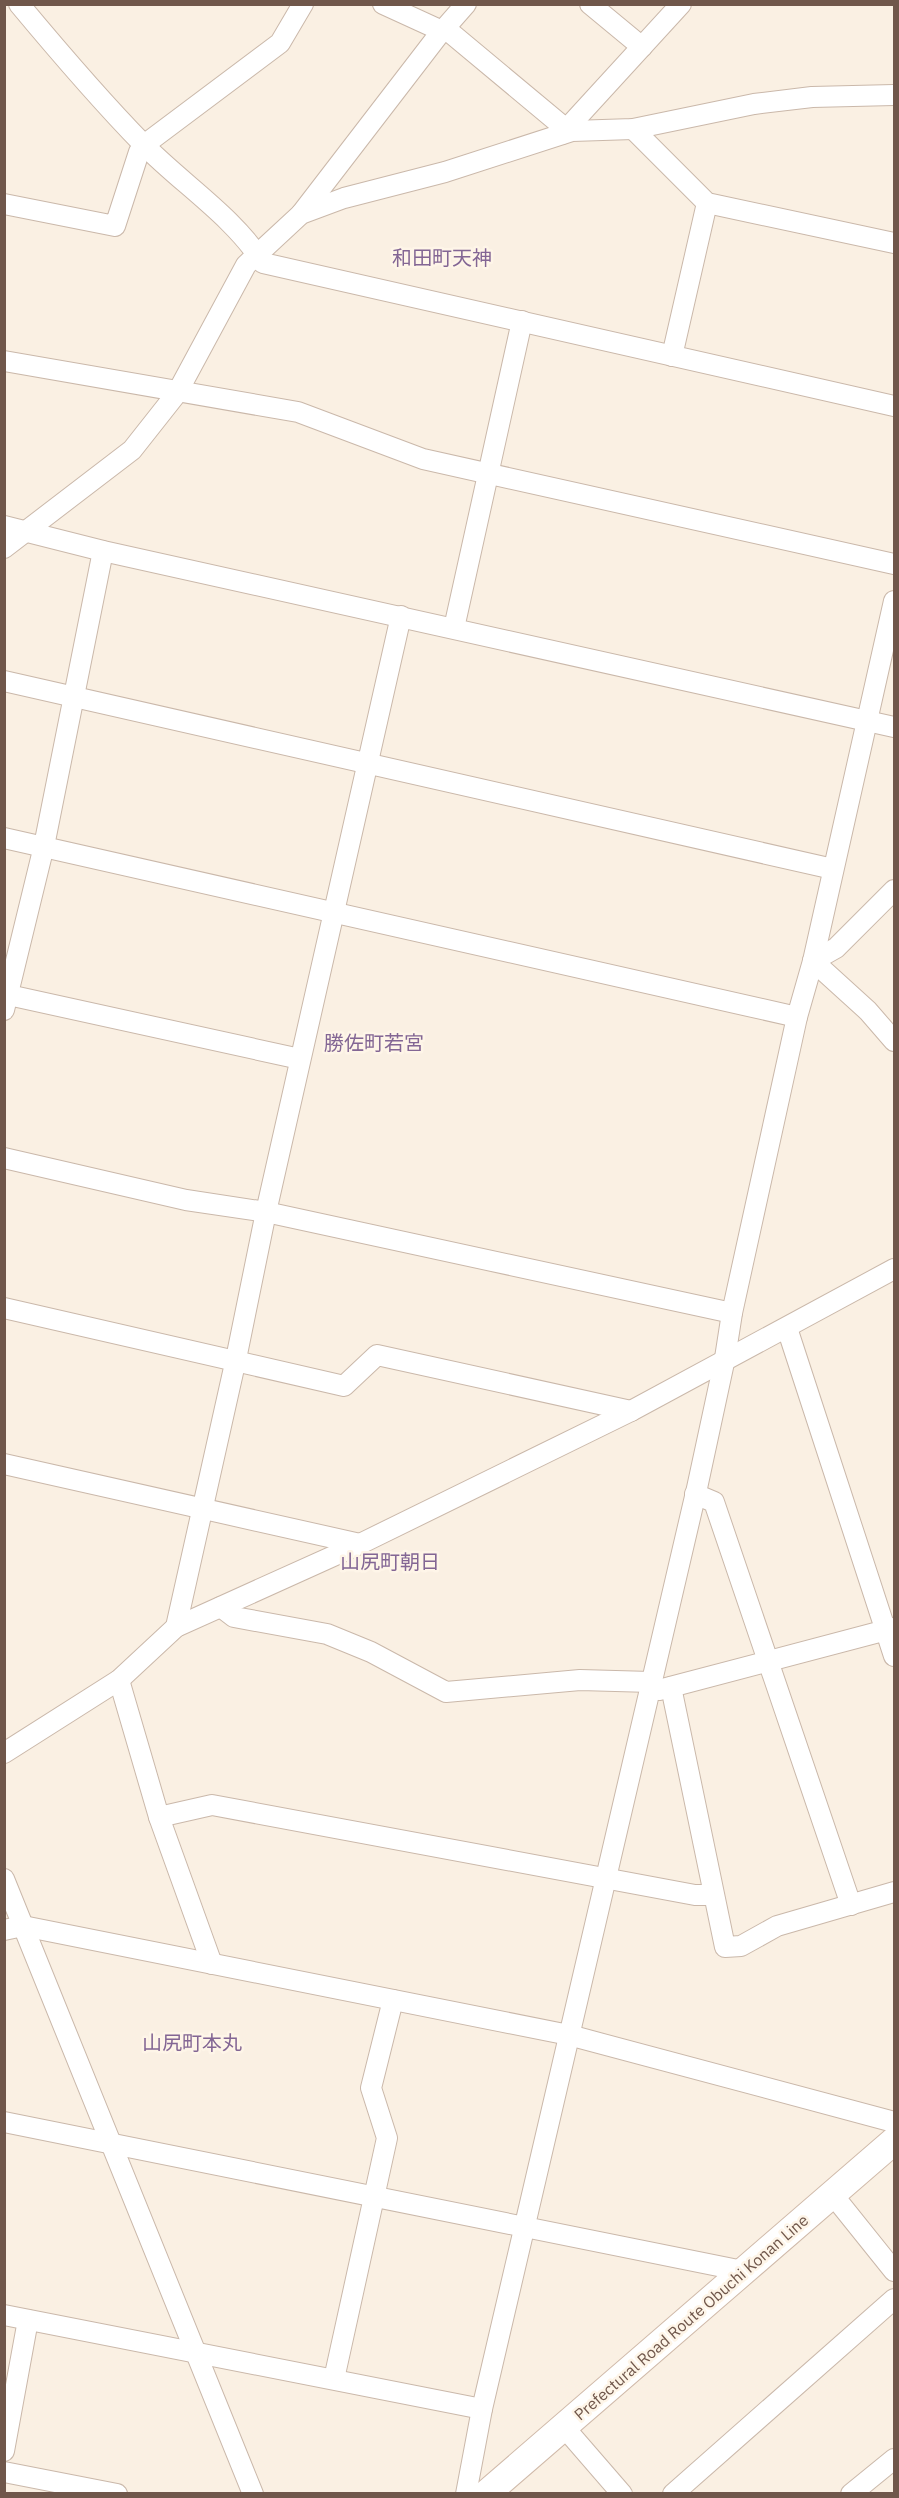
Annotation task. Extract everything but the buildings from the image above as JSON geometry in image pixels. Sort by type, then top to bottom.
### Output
[{"type":"main road","name":"Prefectural Road Route Obuchi Konan Line","points":[[486,2493],[894,2140]]},
{"type":"street","points":[[19,4],[65,59],[144,145],[246,239],[263,263],[894,406]]},
{"type":"street","points":[[4,204],[115,226],[139,152],[144,145],[280,43],[303,4]]},
{"type":"street","points":[[383,4],[444,30],[564,131]]},
{"type":"street","points":[[4,548],[132,450],[178,390],[246,264],[301,214],[466,4]]},
{"type":"street","points":[[590,4],[642,46]]},
{"type":"street","points":[[564,131],[681,4]]},
{"type":"street","points":[[301,214],[344,198],[445,172],[564,131],[633,129],[754,104],[812,97],[894,95]]},
{"type":"street","points":[[633,129],[707,203],[894,243]]},
{"type":"street","points":[[672,356],[707,203]]},
{"type":"street","points":[[454,628],[522,321]]},
{"type":"street","points":[[4,362],[298,411],[423,459],[894,564]]},
{"type":"street","points":[[4,526],[103,551],[894,727]]},
{"type":"street","points":[[103,551],[44,846],[6,999],[300,1059]]},
{"type":"street","points":[[466,2493],[482,2409],[695,1494],[725,1358],[732,1312],[797,1017],[813,961],[894,600]]},
{"type":"street","points":[[176,1627],[300,1059],[401,616]]},
{"type":"street","points":[[4,681],[833,869]]},
{"type":"street","points":[[4,838],[797,1017]]},
{"type":"street","points":[[813,961],[836,948],[894,890]]},
{"type":"street","points":[[813,961],[868,1011],[894,1041]]},
{"type":"street","points":[[4,1158],[186,1200],[266,1212],[732,1312]]},
{"type":"street","points":[[4,1753],[119,1680],[176,1627],[360,1544],[631,1411],[725,1358],[787,1328],[894,1269]]},
{"type":"street","points":[[4,1308],[236,1359],[344,1386],[377,1355],[631,1411]]},
{"type":"street","points":[[787,1328],[890,1629],[894,1656]]},
{"type":"street","points":[[4,1464],[360,1544]]},
{"type":"street","points":[[695,1494],[714,1502],[851,1905]]},
{"type":"street","points":[[221,1607],[234,1617],[327,1634],[371,1652],[446,1692],[580,1680],[672,1687],[890,1629]]},
{"type":"street","points":[[119,1680],[159,1818],[212,1964]]},
{"type":"street","points":[[672,1687],[725,1947],[741,1946],[777,1926],[894,1892]]},
{"type":"street","points":[[159,1818],[212,1805],[695,1895],[713,1895]]},
{"type":"street","points":[[4,1880],[14,1928],[112,2142],[193,2351],[253,2493]]},
{"type":"street","points":[[14,1928],[212,1964],[569,2035],[894,2122]]},
{"type":"street","points":[[334,2379],[387,2138],[371,2088],[393,2000]]},
{"type":"street","points":[[4,2122],[743,2271]]},
{"type":"street","points":[[833,2195],[894,2271]]},
{"type":"street","points":[[673,2493],[894,2299]]},
{"type":"street","points":[[4,2315],[482,2409]]},
{"type":"street","points":[[4,2451],[28,2319]]},
{"type":"street","points":[[564,2427],[622,2493]]},
{"type":"street","points":[[851,2493],[894,2459]]},
{"type":"street","points":[[4,2472],[117,2493]]},
{"type":"district","name":"和田町天神","points":[[442,258]]},
{"type":"district","name":"勝佐町若宮","points":[[374,1043]]},
{"type":"district","name":"山尻町朝日","points":[[390,1562]]},
{"type":"district","name":"山尻町本丸","points":[[192,2043]]}]
